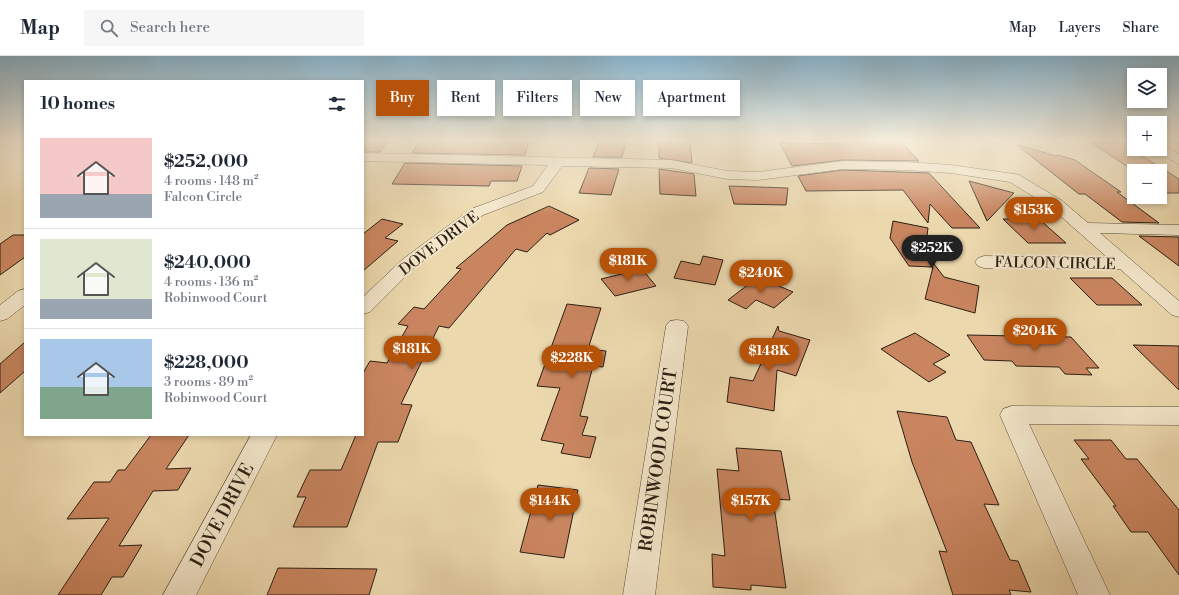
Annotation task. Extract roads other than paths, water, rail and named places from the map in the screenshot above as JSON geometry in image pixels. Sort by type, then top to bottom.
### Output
[{"type":"street","name":"DOVE DRIVE","points":[[364,307],[409,263],[477,212],[538,189],[555,165]]},
{"type":"street","points":[[677,165],[727,175],[758,176],[842,165]]},
{"type":"street","points":[[847,165],[951,169],[1014,178],[1055,203],[1179,311]]},
{"type":"street","points":[[1084,228],[1179,230]]},
{"type":"street","name":"FALCON CIRCLE","points":[[984,262],[1125,264]]},
{"type":"street","points":[[0,314],[24,296]]},
{"type":"street","name":"ROBINWOOD COURT","points":[[639,595],[677,326]]},
{"type":"street","points":[[1094,595],[1012,415],[1179,416]]},
{"type":"street","name":"DOVE DRIVE","points":[[179,595],[263,436]]}]
